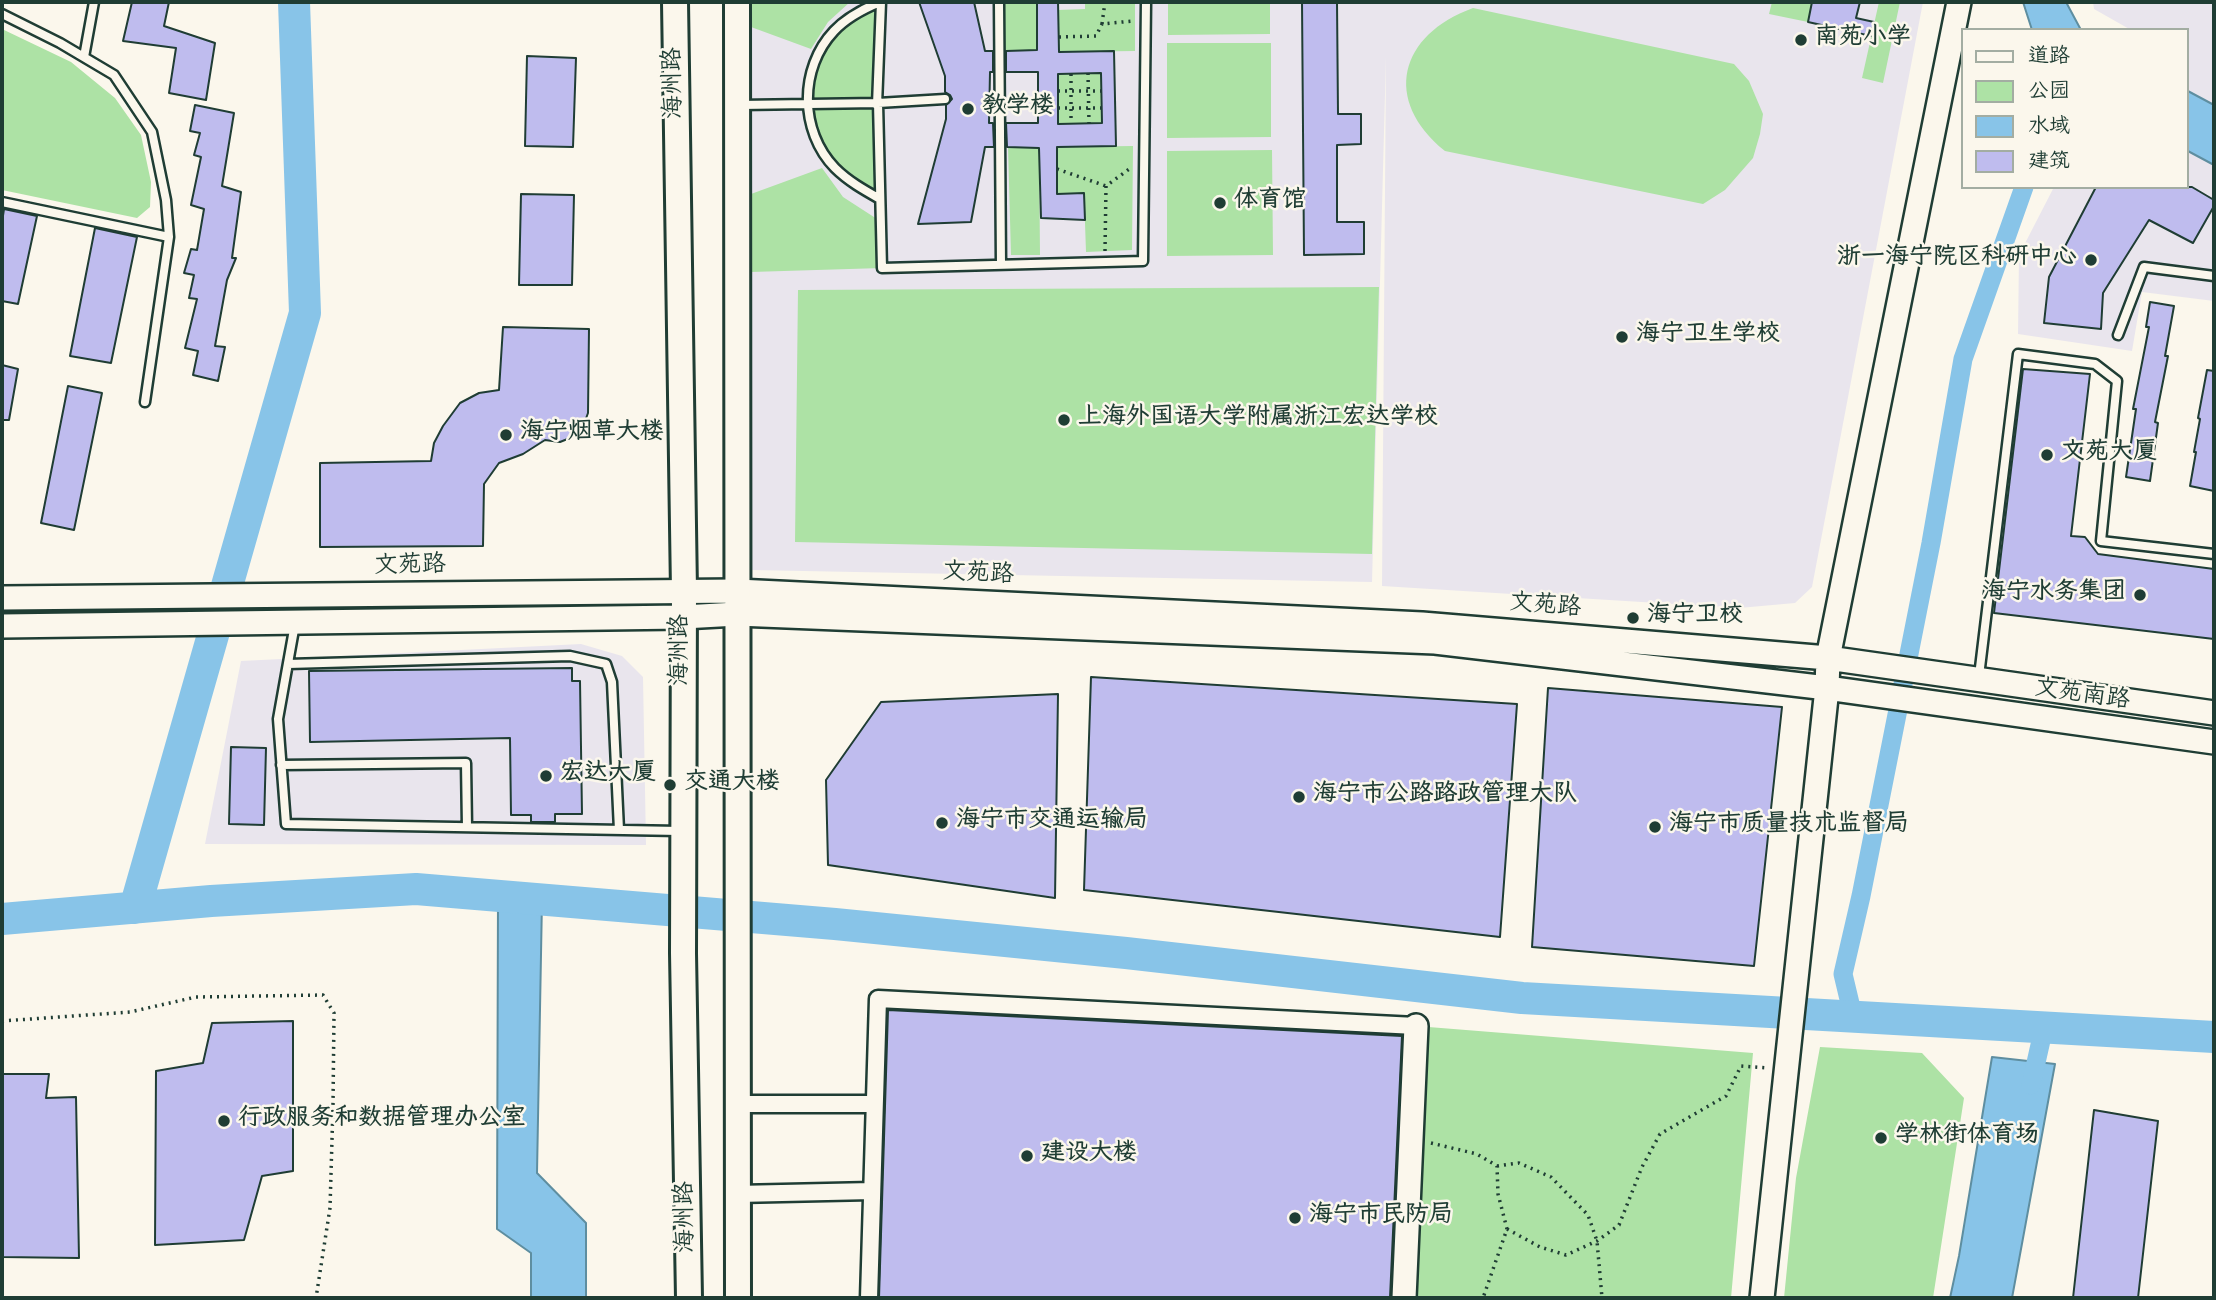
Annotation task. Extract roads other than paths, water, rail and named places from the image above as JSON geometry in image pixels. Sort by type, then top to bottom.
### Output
[{"type":"main road","name":"海州路","points":[[675,2],[684,591],[682,870],[690,1298]]},
{"type":"main road","name":"海州路","points":[[737,2],[738,1298]]},
{"type":"main road","points":[[1762,1298],[1828,659],[1959,2]]},
{"type":"main road","name":"文苑路","points":[[2,598],[684,591],[737,603],[1435,642],[1943,704]]},
{"type":"main road","name":"文苑路","points":[[2,626],[683,617],[737,603],[1422,624],[1828,659],[1949,674]]},
{"type":"main road","name":"文苑南路","points":[[1949,674],[2214,713]]},
{"type":"main road","name":"文苑南路","points":[[1943,704],[2214,742]]},
{"type":"main road","points":[[1404,1298],[1416,1027]]},
{"type":"street","points":[[869,1298],[878,999],[1416,1027]]},
{"type":"street","points":[[738,1104],[874,1104]]},
{"type":"street","points":[[737,1194],[872,1191]]},
{"type":"lane","points":[[84,57],[94,2]]},
{"type":"lane","points":[[880,199],[846,178],[824,154],[811,124],[808,106],[811,74],[824,44],[846,20],[880,2],[878,103],[882,268],[1143,261],[1146,2]]},
{"type":"lane","points":[[999,2],[1001,265]]},
{"type":"lane","points":[[2,14],[114,75],[152,132],[166,200],[169,237],[145,402]]},
{"type":"lane","points":[[737,105],[808,106],[946,99]]},
{"type":"lane","points":[[2,202],[169,237]]},
{"type":"lane","points":[[2118,335],[2144,267],[2214,276]]},
{"type":"lane","points":[[1979,679],[2018,354],[2095,365],[2117,381],[2101,541],[2214,554]]},
{"type":"lane","points":[[289,621],[288,664],[278,719],[286,824],[682,831]]},
{"type":"lane","points":[[288,664],[570,656],[606,664],[612,682],[619,830]]},
{"type":"lane","points":[[281,765],[466,763],[467,827]]},
{"type":"water","points":[[2023,2],[2066,2],[2080,28],[2031,28]]},
{"type":"water","points":[[2188,91],[2214,105],[2214,165],[2188,151]]},
{"type":"water","points":[[498,896],[542,900],[537,1173],[586,1223],[586,1298],[531,1298],[531,1253],[497,1229]]},
{"type":"water","points":[[1992,1057],[2055,1064],[2012,1298],[1950,1298],[1959,1256]]},
{"type":"waterway","points":[[135,908],[305,313],[294,2]]},
{"type":"waterway","points":[[1853,1016],[1843,974],[1931,543],[1963,359],[2023,189]]},
{"type":"waterway","points":[[2,919],[211,901],[416,889],[835,924],[1126,953],[1522,998],[2214,1037]]},
{"type":"waterway","points":[[2031,1085],[2044,1027]]},
{"type":"place","name":"南苑小学","points":[[1801,40]]},
{"type":"place","name":"教学楼","points":[[968,109]]},
{"type":"place","name":"体育馆","points":[[1220,203]]},
{"type":"place","name":"浙一海宁院区科研中心","points":[[2091,260]]},
{"type":"place","name":"海宁卫生学校","points":[[1622,337]]},
{"type":"place","name":"上海外国语大学附属浙江宏达学校","points":[[1064,420]]},
{"type":"place","name":"海宁烟草大楼","points":[[506,435]]},
{"type":"place","name":"文苑大厦","points":[[2047,455]]},
{"type":"place","name":"海宁水务集团","points":[[2140,595]]},
{"type":"place","name":"海宁卫校","points":[[1633,618]]},
{"type":"place","name":"宏达大厦","points":[[546,776]]},
{"type":"place","name":"交通大楼","points":[[670,785]]},
{"type":"place","name":"海宁市公路路政管理大队","points":[[1299,797]]},
{"type":"place","name":"海宁市交通运输局","points":[[942,823]]},
{"type":"place","name":"海宁市质量技术监督局","points":[[1655,827]]},
{"type":"place","name":"行政服务和数据管理办公室","points":[[224,1121]]},
{"type":"place","name":"学林街体育场","points":[[1881,1138]]},
{"type":"place","name":"建设大楼","points":[[1027,1156]]},
{"type":"place","name":"海宁市民防局","points":[[1295,1218]]}]
